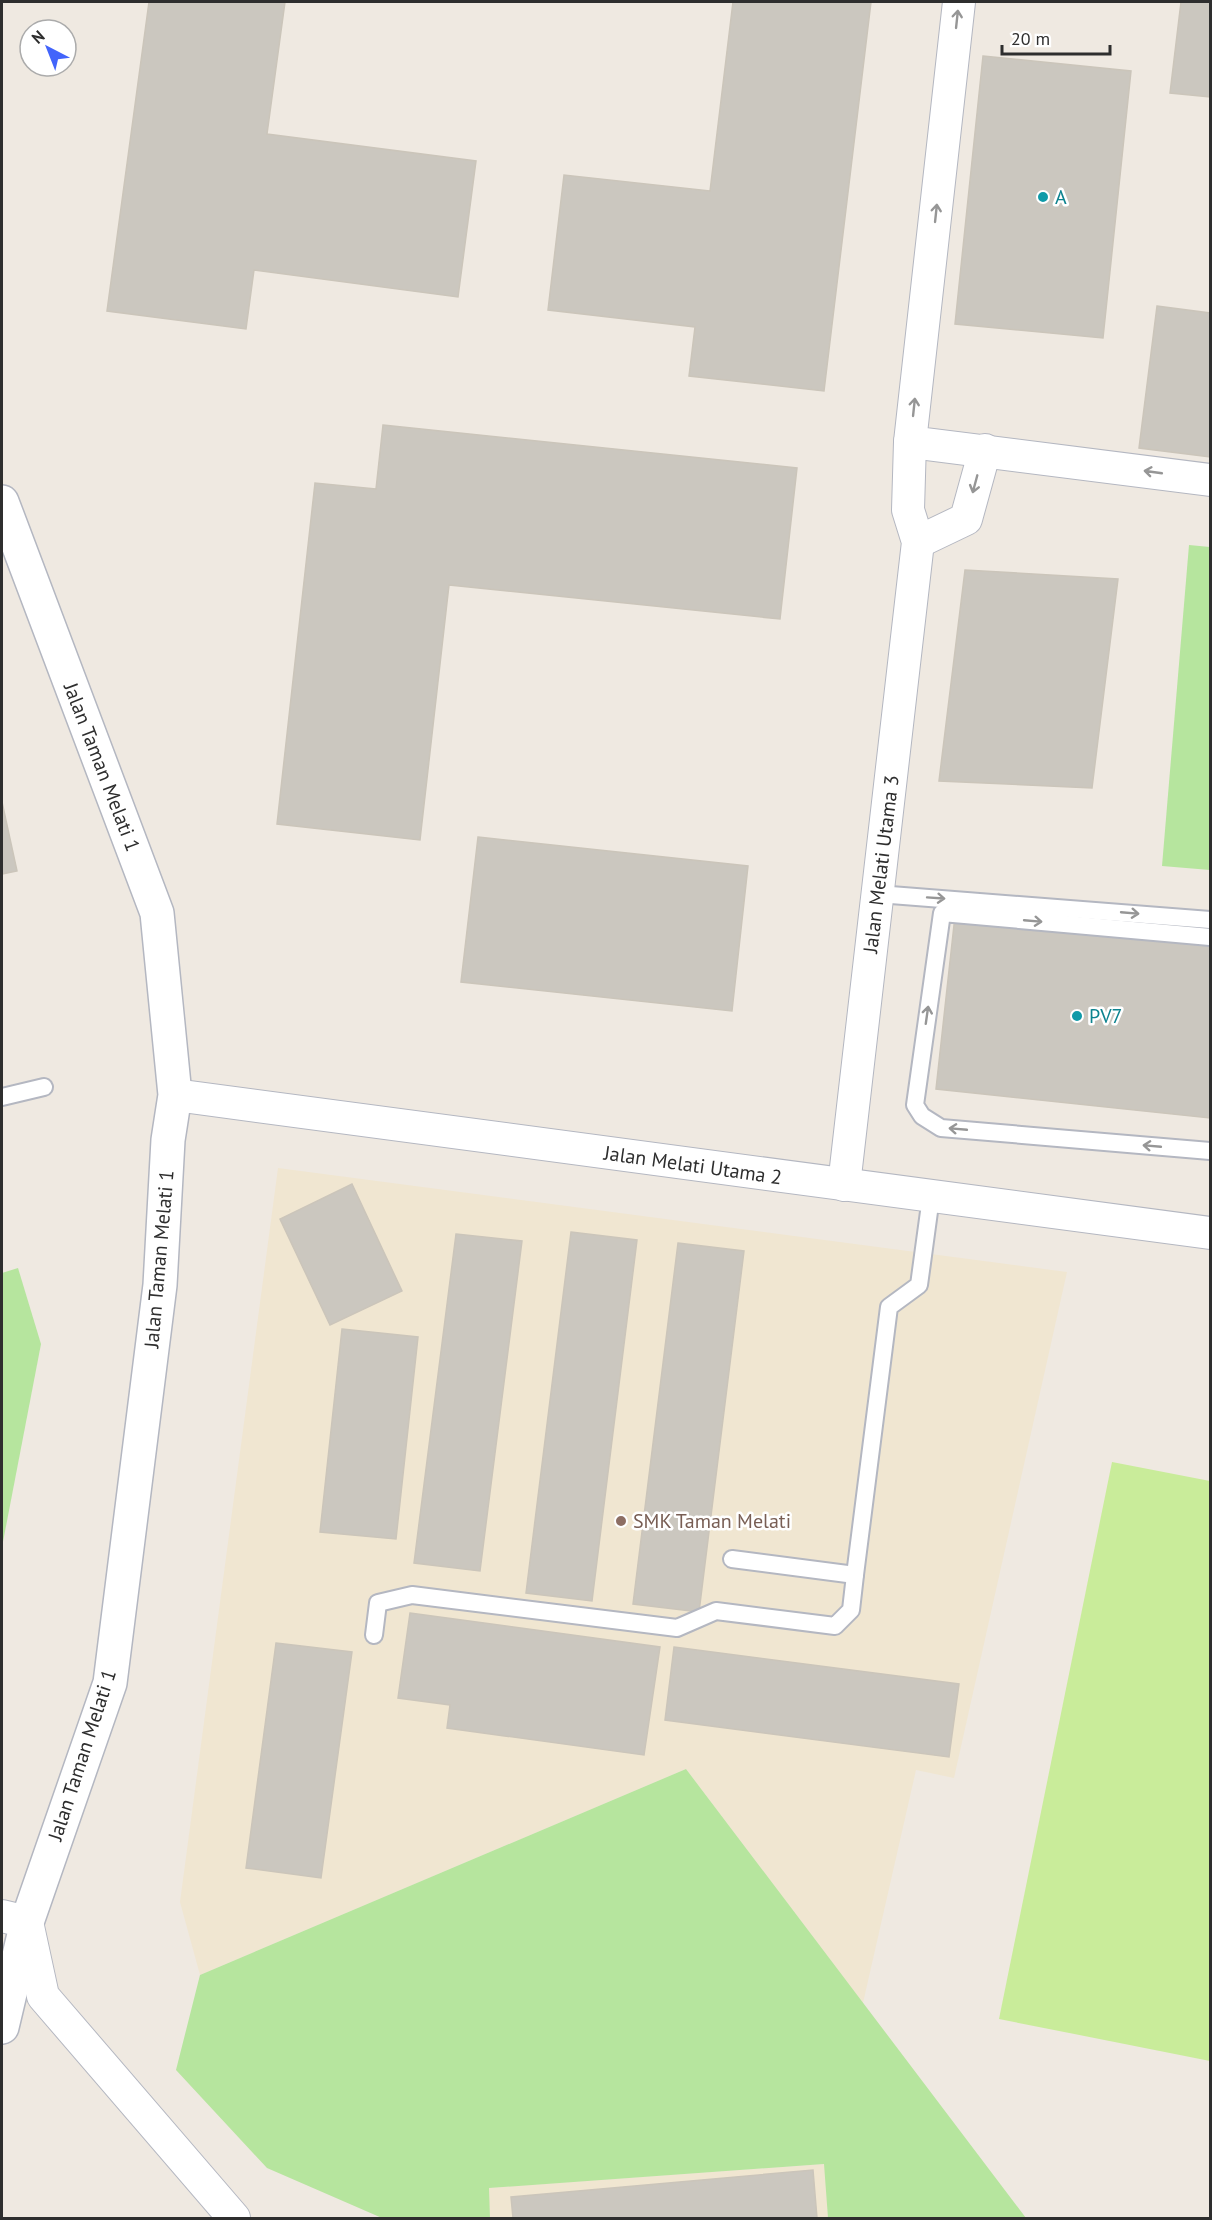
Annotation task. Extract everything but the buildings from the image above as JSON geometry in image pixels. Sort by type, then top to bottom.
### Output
[{"type":"street","points":[[959,2],[910,442],[908,510],[918,542],[966,519],[985,450]]},
{"type":"street","points":[[910,442],[1210,480]]},
{"type":"street","name":"Jalan Taman Melati 1","points":[[2,502],[157,913],[176,1095],[168,1140],[160,1285],[110,1683],[14,1919],[2,2027]]},
{"type":"street","name":"Jalan Melati Utama 3","points":[[844,1185],[918,542]]},
{"type":"street","name":"Jalan Melati Utama 2","points":[[176,1095],[1210,1233]]},
{"type":"street","points":[[14,1919],[44,1996],[234,2218]]},
{"type":"lane","points":[[878,894],[1210,920]]},
{"type":"lane","points":[[1210,937],[942,913],[915,1105],[922,1116],[941,1128],[1210,1150]]},
{"type":"lane","points":[[2,1097],[45,1087]]},
{"type":"lane","points":[[374,1635],[378,1603],[412,1594],[677,1628],[716,1611],[835,1626],[851,1610],[889,1307],[919,1285],[931,1197]]},
{"type":"lane","points":[[732,1559],[855,1575]]},
{"type":"shaded area","name":"SMK Taman Melati","points":[[278,1168],[1067,1272],[954,1778],[916,1770],[863,2003],[686,1769],[200,1975],[180,1902]]},
{"type":"shaded area","points":[[825,2164],[828,2218],[490,2218],[488,2188]]},
{"type":"green space","points":[[1189,545],[1210,547],[1210,870],[1162,866]]},
{"type":"green space","points":[[18,1268],[41,1344],[2,1547],[2,1273]]},
{"type":"green space","points":[[1112,1462],[1210,1481],[1210,2061],[999,2019]]},
{"type":"green space","points":[[686,1769],[1026,2218],[828,2218],[824,2164],[489,2188],[490,2218],[382,2218],[267,2168],[176,2070],[200,1975]]},
{"type":"place","name":"A","points":[[1043,197]]},
{"type":"place","name":"PV7","points":[[1077,1016]]},
{"type":"place","name":"SMK Taman Melati","points":[[621,1521]]}]
